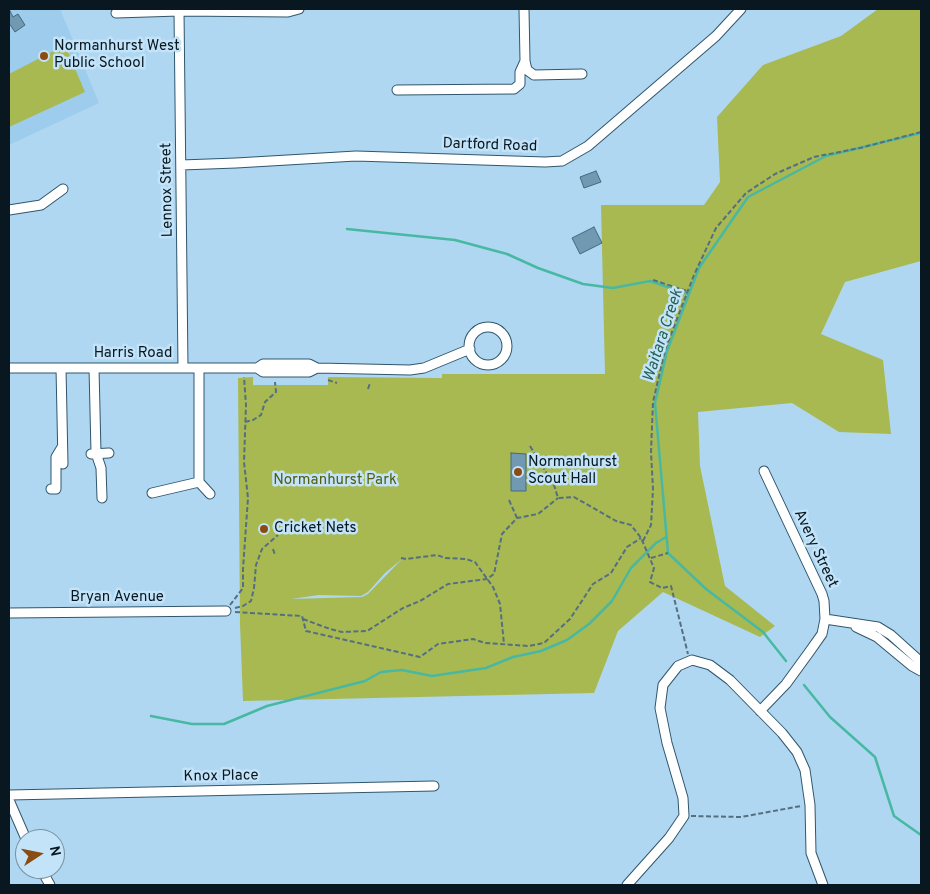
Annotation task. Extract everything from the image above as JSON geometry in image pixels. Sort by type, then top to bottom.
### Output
[{"type":"street","points":[[116,13],[179,11],[288,12],[299,9]]},
{"type":"street","points":[[397,90],[514,89],[520,84],[520,72],[524,61],[524,9]]},
{"type":"street","name":"Dartford Road","points":[[181,165],[236,164],[356,156],[545,162],[562,160],[588,146],[716,36],[741,9]]},
{"type":"street","name":"Lennox Street","points":[[179,11],[183,368]]},
{"type":"street","points":[[524,61],[528,70],[534,75],[582,74]]},
{"type":"street","points":[[9,210],[41,205],[63,189]]},
{"type":"street","points":[[485,328],[495,328],[506,338],[507,348],[504,357],[501,361],[492,365],[478,362],[470,350],[473,335],[485,328]]},
{"type":"street","name":"Harris Road","points":[[9,368],[257,368],[263,364],[309,364],[317,368],[410,370],[424,368],[470,350]]},
{"type":"street","points":[[61,368],[63,464]]},
{"type":"street","points":[[94,368],[94,453],[101,468],[102,498]]},
{"type":"street","points":[[199,368],[199,482],[210,494]]},
{"type":"street","name":"Harris Road","points":[[257,368],[263,372],[309,372],[317,368]]},
{"type":"street","points":[[51,489],[56,489],[56,457],[62,446]]},
{"type":"street","points":[[94,453],[109,453]]},
{"type":"street","name":"Avery Street","points":[[760,711],[786,684],[810,652],[822,634],[825,619],[822,594],[764,471]]},
{"type":"street","points":[[152,493],[199,482]]},
{"type":"street","name":"Bryan Avenue","points":[[9,613],[226,611]]},
{"type":"street","points":[[825,619],[878,627],[891,635],[921,662]]},
{"type":"street","points":[[850,624],[877,637],[912,666],[921,671]]},
{"type":"street","points":[[627,885],[669,838],[684,816],[683,798],[667,743],[660,708],[663,685],[678,666],[692,660],[710,665],[730,680],[782,733],[797,752],[805,770],[810,805],[811,852],[823,885]]},
{"type":"street","name":"Knox Place","points":[[9,795],[434,786]]},
{"type":"street","points":[[9,800],[22,829]]},
{"type":"path","points":[[643,541],[650,525],[653,489],[651,452],[653,402],[665,350],[687,291],[716,228],[746,193],[776,174],[814,157],[860,148],[921,132]]},
{"type":"path","points":[[653,280],[687,291]]},
{"type":"path","points":[[226,611],[243,588],[242,569],[248,498],[244,462],[246,405],[244,368]]},
{"type":"path","points":[[245,422],[261,415],[265,402],[276,392],[273,372]]},
{"type":"path","points":[[328,380],[337,383]]},
{"type":"path","points":[[368,389],[370,383]]},
{"type":"path","points":[[530,446],[554,485],[558,498]]},
{"type":"path","points":[[226,611],[302,616],[303,619],[342,632],[367,632],[403,608],[420,601],[448,584],[487,579],[494,574],[502,534],[518,518],[538,514],[558,498],[574,497],[616,521],[631,525],[641,538],[654,568],[650,582],[662,588],[671,586],[688,654]]},
{"type":"path","points":[[508,500],[518,518]]},
{"type":"path","points":[[226,611],[243,606],[251,601],[256,565],[262,550],[278,535]]},
{"type":"path","points":[[303,619],[306,631],[420,657],[438,644],[473,639],[486,643],[529,646],[544,643],[570,619],[593,584],[611,573],[627,547],[641,538]]},
{"type":"path","points":[[274,549],[275,555]]},
{"type":"path","points":[[650,558],[668,553]]},
{"type":"path","points":[[402,558],[437,555],[445,558],[466,559],[475,562],[493,587],[500,604],[504,644]]},
{"type":"path","points":[[703,816],[741,817],[810,805]]},
{"type":"shaded area","name":"Normanhurst West Public School","points":[[9,9],[60,9],[99,103],[9,145]]},
{"type":"green space","name":"Normanhurst Park","points":[[878,9],[921,9],[921,261],[845,282],[821,334],[883,360],[891,434],[839,432],[792,403],[698,412],[700,466],[725,586],[775,626],[760,637],[663,592],[618,631],[594,693],[243,701],[240,624],[238,378],[253,377],[253,385],[328,385],[328,377],[442,378],[442,374],[605,374],[601,205],[704,205],[720,182],[717,117],[763,65],[841,36]],"holes":[[[402,559],[368,594],[362,597],[291,599],[319,595],[361,596],[368,592],[385,573]]]},
{"type":"green space","points":[[65,45],[85,92],[9,127],[9,74]]},
{"type":"building","points":[[9,9],[13,17],[18,14],[25,25],[15,32],[9,23]]},
{"type":"building","points":[[596,171],[601,182],[584,188],[580,177]]},
{"type":"building","points":[[594,227],[602,243],[580,254],[572,238]]},
{"type":"building","name":"Normanhurst Scout Hall","points":[[511,453],[526,454],[526,491],[511,491]]},
{"type":"waterway","name":"Waitara Creek","points":[[786,661],[763,632],[706,589],[668,553],[655,403],[667,351],[699,268],[748,197],[826,156],[921,133]]},
{"type":"waterway","points":[[347,229],[455,240],[507,254],[538,268],[583,284],[613,288],[650,281],[688,294]]},
{"type":"waterway","points":[[151,716],[192,724],[224,724],[267,706],[365,681],[381,672],[402,670],[432,676],[486,668],[513,657],[541,651],[567,640],[589,624],[612,601],[631,568],[656,543],[666,537]]},
{"type":"waterway","name":"Waitara Creek","points":[[804,685],[830,717],[875,757],[894,816],[921,835]]},
{"type":"place","name":"Normanhurst West Public School","points":[[44,56]]},
{"type":"place","name":"Normanhurst Scout Hall","points":[[518,472]]},
{"type":"place","name":"Cricket Nets","points":[[264,529]]}]
